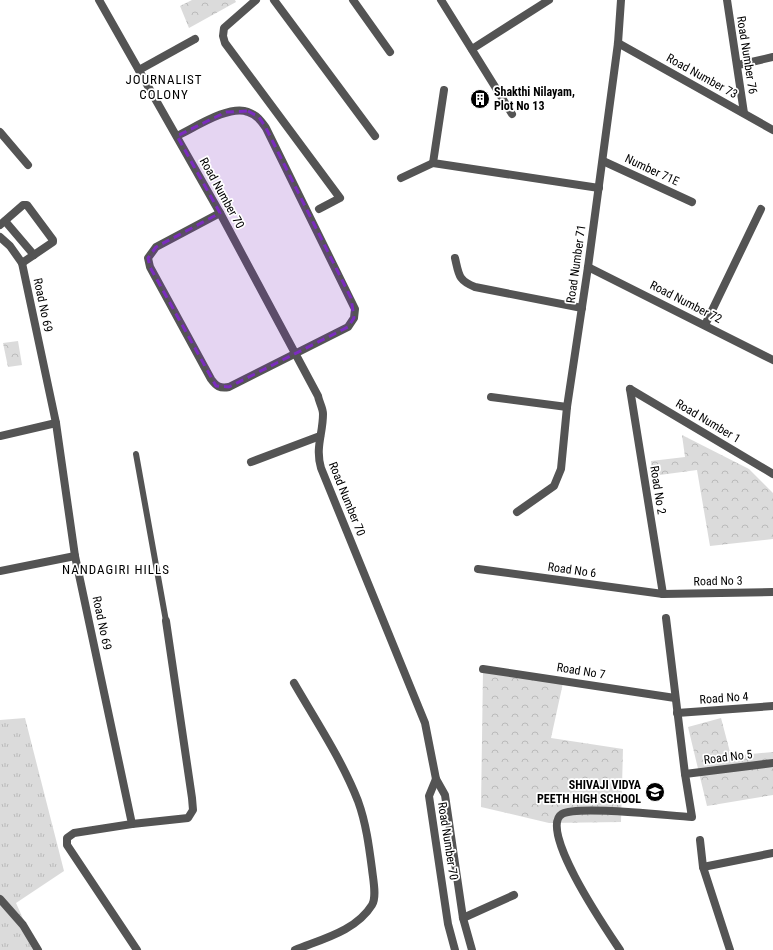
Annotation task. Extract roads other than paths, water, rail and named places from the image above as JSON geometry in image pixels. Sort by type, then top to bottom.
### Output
[{"type":"street","points":[[256,0],[224,28],[223,36],[226,43],[340,198],[319,209]]},
{"type":"street","points":[[274,0],[375,136]]},
{"type":"street","points":[[353,0],[390,52]]},
{"type":"street","points":[[441,0],[512,114]]},
{"type":"street","points":[[472,49],[549,0]]},
{"type":"street","name":"Road Number 71","points":[[516,512],[554,486],[561,469],[567,407],[603,161],[618,43],[621,0]]},
{"type":"street","name":"Road Number 76","points":[[727,0],[738,65],[744,113]]},
{"type":"street","name":"Road Number 70","points":[[103,1],[139,70],[220,213],[318,396],[323,414],[318,457],[321,468],[425,723],[436,779],[429,796],[448,924],[455,950]]},
{"type":"street","points":[[139,70],[195,39]]},
{"type":"street","name":"Road Number 73","points":[[618,43],[773,130]]},
{"type":"street","points":[[738,65],[773,57]]},
{"type":"street","points":[[433,163],[444,90]]},
{"type":"street","points":[[177,136],[226,112],[237,110],[248,111],[259,118],[266,128],[355,309],[354,318],[348,327],[229,387],[223,388],[216,386],[211,379],[150,267],[148,258],[156,247],[220,213]]},
{"type":"street","points":[[0,132],[28,165]]},
{"type":"street","name":"Number 71E","points":[[603,161],[692,202]]},
{"type":"street","points":[[402,178],[433,163],[599,188]]},
{"type":"street","points":[[22,263],[34,255],[53,242],[29,207],[23,205],[3,223],[34,255]]},
{"type":"street","points":[[706,325],[761,209]]},
{"type":"street","name":"Road No 69","points":[[0,237],[10,246],[22,263],[56,423],[75,556],[132,824]]},
{"type":"street","points":[[455,258],[460,277],[465,282],[475,287],[582,308]]},
{"type":"street","name":"Road Number 72","points":[[588,267],[773,360]]},
{"type":"street","name":"Road Number 1","points":[[630,389],[773,474]]},
{"type":"street","name":"Road No 2","points":[[630,389],[663,594]]},
{"type":"street","points":[[491,397],[567,407]]},
{"type":"street","points":[[0,436],[56,423]]},
{"type":"street","points":[[251,462],[320,436]]},
{"type":"street","points":[[0,571],[75,556]]},
{"type":"street","name":"Road No 6","points":[[478,569],[663,594]]},
{"type":"street","name":"Road No 3","points":[[663,594],[773,592]]},
{"type":"street","points":[[620,950],[571,869],[556,832],[556,824],[558,818],[562,814],[570,811],[604,811],[692,818],[675,698],[666,618]]},
{"type":"street","points":[[137,950],[67,845],[67,838],[74,833],[132,824],[188,818],[193,810],[166,621]]},
{"type":"street","name":"Road No 7","points":[[483,669],[675,698]]},
{"type":"street","points":[[294,683],[342,768],[357,800],[366,829],[374,883],[374,903],[364,916],[349,928],[295,950]]},
{"type":"street","name":"Road No 4","points":[[677,713],[773,706]]},
{"type":"street","name":"Road No 5","points":[[685,774],[773,764]]},
{"type":"street","points":[[436,779],[445,795],[463,918],[472,950]]},
{"type":"street","points":[[700,840],[703,867],[730,950]]},
{"type":"street","points":[[703,867],[773,853]]},
{"type":"street","points":[[463,918],[514,895]]},
{"type":"street","points":[[0,899],[23,925],[38,950]]},
{"type":"lane","points":[[136,454],[166,621]]},
{"type":"place","name":"Shakthi Nilayam, Plot No 13","points":[[480,99]]},
{"type":"place","name":"SHIVAJI VIDYA PEETH HIGH SCHOOL","points":[[655,792]]},
{"type":"district","name":"JOURNALIST COLONY","points":[[164,86]]},
{"type":"district","name":"NANDAGIRI HILLS","points":[[116,569]]}]
